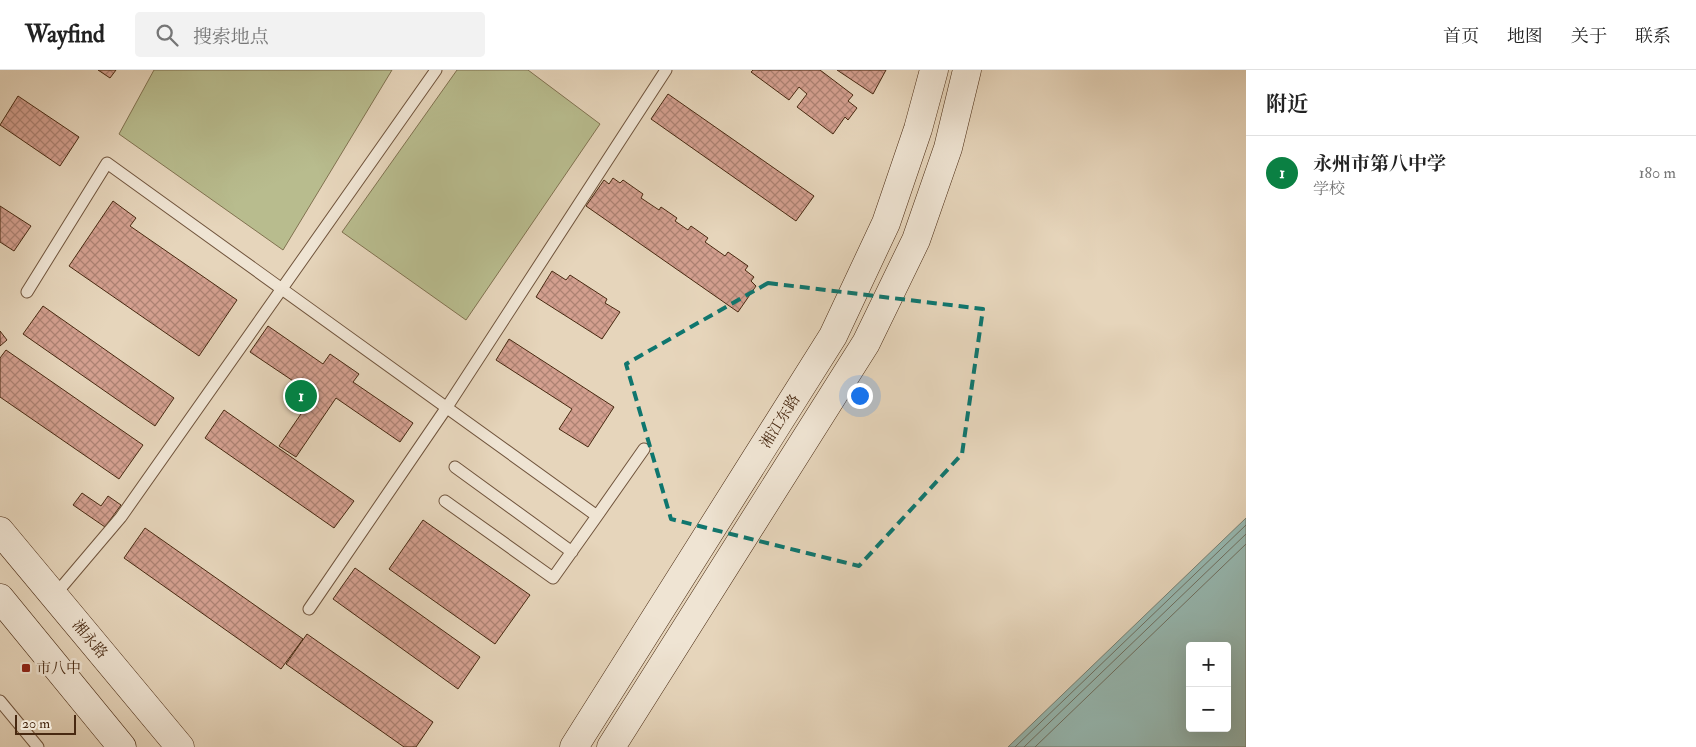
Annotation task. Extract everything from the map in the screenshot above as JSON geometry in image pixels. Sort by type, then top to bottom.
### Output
[{"type":"main road","name":"湘江东路","points":[[574,747],[833,336],[886,223],[918,129],[934,70]]},
{"type":"main road","points":[[611,747],[866,343],[916,240],[948,148],[967,70]]},
{"type":"main road","name":"湘永路","points":[[0,531],[180,747]]},
{"type":"main road","points":[[0,598],[122,747]]},
{"type":"lane","points":[[54,596],[121,518],[436,70]]},
{"type":"lane","points":[[308,609],[447,407],[666,70]]},
{"type":"lane","points":[[27,292],[107,162],[597,516]]},
{"type":"lane","points":[[445,501],[553,578],[644,449]]},
{"type":"lane","points":[[455,467],[572,552]]},
{"type":"lane","points":[[0,701],[38,747]]},
{"type":"highlighted area","points":[[768,283],[983,309],[962,454],[859,566],[671,519],[626,364]]},
{"type":"green space","points":[[154,70],[392,70],[283,250],[119,134]]},
{"type":"green space","points":[[457,70],[528,70],[600,124],[466,320],[342,232]]},
{"type":"water","points":[[1246,518],[1246,747],[1008,747]]},
{"type":"building","points":[[98,70],[116,70],[110,78]]},
{"type":"building","points":[[753,70],[820,70],[853,95],[848,101],[857,108],[848,120],[845,117],[833,134],[797,107],[807,94],[799,87],[789,100],[751,72]]},
{"type":"building","points":[[837,70],[886,70],[873,94]]},
{"type":"building","points":[[668,94],[814,196],[796,221],[651,119]]},
{"type":"building","points":[[18,96],[79,137],[60,166],[0,125]]},
{"type":"building","points":[[613,178],[620,183],[623,180],[643,194],[641,198],[659,210],[661,207],[677,218],[675,221],[688,230],[691,226],[708,238],[705,242],[725,256],[728,252],[748,266],[745,270],[754,277],[751,281],[756,286],[738,312],[586,206],[604,180],[609,184]]},
{"type":"building","points":[[113,201],[136,218],[130,226],[237,300],[199,356],[69,266]]},
{"type":"building","points":[[0,206],[31,226],[14,251],[0,242]]},
{"type":"building","points":[[552,271],[566,280],[570,275],[607,299],[605,303],[620,312],[602,339],[536,297]]},
{"type":"building","points":[[43,306],[174,398],[155,426],[23,334]]},
{"type":"building","points":[[268,326],[323,364],[330,354],[359,374],[353,382],[413,423],[400,442],[336,398],[296,457],[279,446],[314,395],[250,352]]},
{"type":"building","points":[[0,331],[7,340],[0,346]]},
{"type":"building","points":[[509,339],[614,407],[588,447],[559,429],[572,409],[496,360]]},
{"type":"building","points":[[6,350],[143,445],[119,479],[0,397],[0,358]]},
{"type":"building","points":[[224,410],[354,501],[334,528],[205,438]]},
{"type":"building","points":[[82,493],[101,506],[108,496],[121,505],[105,527],[73,505]]},
{"type":"building","points":[[423,520],[530,595],[495,644],[389,569]]},
{"type":"building","points":[[145,528],[303,639],[281,669],[124,558]]},
{"type":"building","points":[[355,568],[480,657],[458,689],[333,599]]},
{"type":"building","points":[[307,634],[433,722],[416,747],[404,747],[286,664]]},
{"type":"place","name":"永州市第八中学","points":[[301,396]]},
{"type":"place","name":"市八中","points":[[26,668]]}]
